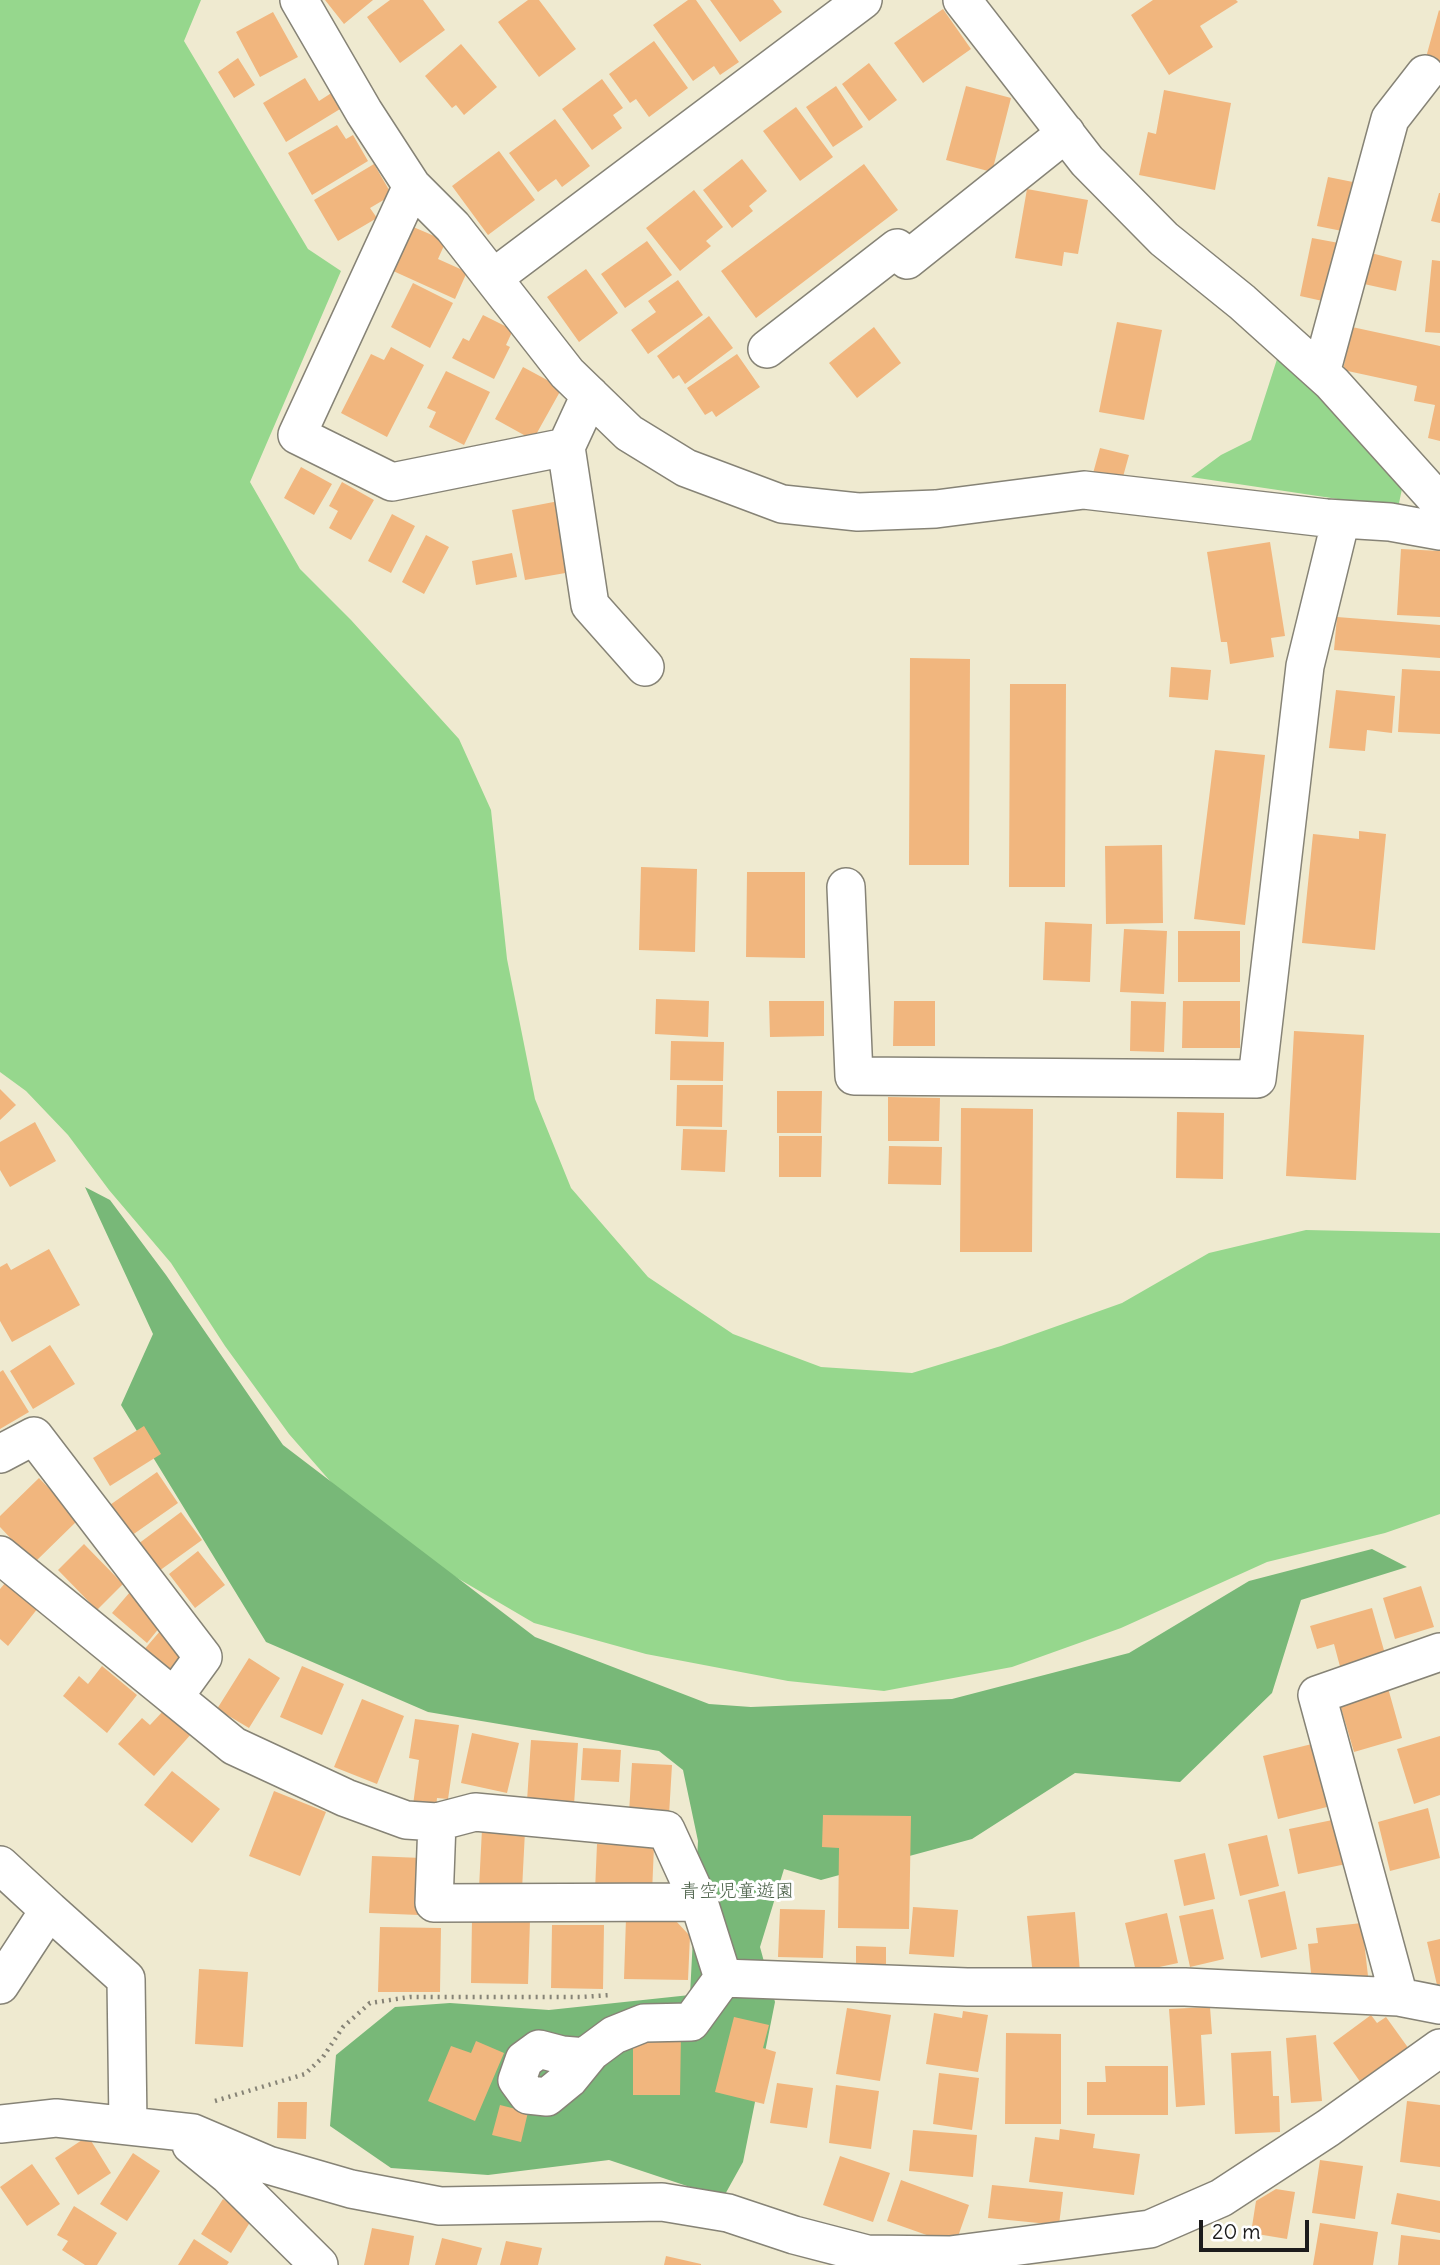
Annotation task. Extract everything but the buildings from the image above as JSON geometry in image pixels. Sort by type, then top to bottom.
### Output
[{"type":"street","points":[[299,0],[364,112],[412,186],[453,227],[567,373],[629,433],[686,468],[782,504],[858,512],[936,509],[1084,490],[1341,519],[1390,522],[1440,531]]},
{"type":"street","points":[[493,278],[863,0]]},
{"type":"street","points":[[962,0],[1087,161],[1164,239],[1242,302],[1332,383],[1440,503]]},
{"type":"street","points":[[1321,373],[1390,119],[1425,74]]},
{"type":"street","points":[[767,349],[897,248],[907,260],[1066,133]]},
{"type":"street","points":[[412,186],[298,435],[392,482],[566,447]]},
{"type":"street","points":[[590,395],[566,447],[590,605],[645,667]]},
{"type":"street","points":[[846,887],[854,1076],[1256,1079],[1305,666],[1341,519]]},
{"type":"street","points":[[0,1454],[34,1436],[202,1657],[174,1697]]},
{"type":"street","points":[[0,1555],[234,1746],[346,1798],[406,1820],[437,1822],[475,1812],[666,1830],[699,1902],[723,1978]]},
{"type":"street","points":[[1399,1997],[1317,1695],[1440,1652]]},
{"type":"street","points":[[437,1822],[434,1903],[699,1902]]},
{"type":"street","points":[[0,1865],[126,1979],[128,2125]]},
{"type":"street","points":[[0,1985],[49,1910]]},
{"type":"street","points":[[723,1978],[967,1987],[1185,1987],[1399,1997],[1440,2006]]},
{"type":"street","points":[[586,2057],[614,2035],[644,2023],[691,2022],[723,1978]]},
{"type":"street","points":[[0,2124],[56,2118],[193,2133],[268,2165],[351,2189],[440,2206],[662,2202],[728,2213],[794,2235],[867,2254],[950,2255],[1150,2230],[1221,2198],[1328,2128],[1440,2048]]},
{"type":"street","points":[[171,2129],[229,2176],[319,2265]]},
{"type":"path","points":[[205,2104],[305,2074],[323,2057],[343,2027],[370,2003],[410,1997],[581,1997],[617,1994]]},
{"type":"green space","points":[[0,0],[201,0],[184,41],[308,249],[341,271],[250,482],[300,569],[351,620],[459,739],[491,810],[507,959],[535,1099],[571,1188],[648,1277],[733,1334],[821,1367],[912,1373],[1001,1346],[1122,1303],[1209,1253],[1306,1230],[1440,1233],[1440,1514],[1385,1533],[1267,1562],[1121,1628],[1012,1667],[884,1691],[788,1681],[646,1654],[534,1623],[435,1565],[351,1505],[289,1434],[225,1346],[171,1263],[109,1190],[68,1135],[26,1091],[0,1072]]},
{"type":"green space","points":[[1279,353],[1403,484],[1398,508],[1191,477],[1221,455],[1251,440]]},
{"type":"green space","name":"青空児童遊園","points":[[85,1187],[110,1200],[166,1275],[283,1445],[535,1637],[709,1704],[751,1707],[952,1699],[1129,1653],[1249,1581],[1372,1549],[1407,1567],[1301,1600],[1272,1693],[1180,1782],[1075,1773],[972,1839],[821,1880],[784,1869],[760,1947],[775,2002],[743,2162],[723,2198],[609,2160],[488,2175],[391,2168],[330,2126],[336,2055],[395,2007],[450,2003],[549,2010],[690,1995],[698,1841],[683,1770],[659,1751],[428,1712],[266,1642],[121,1405],[153,1334]]}]
